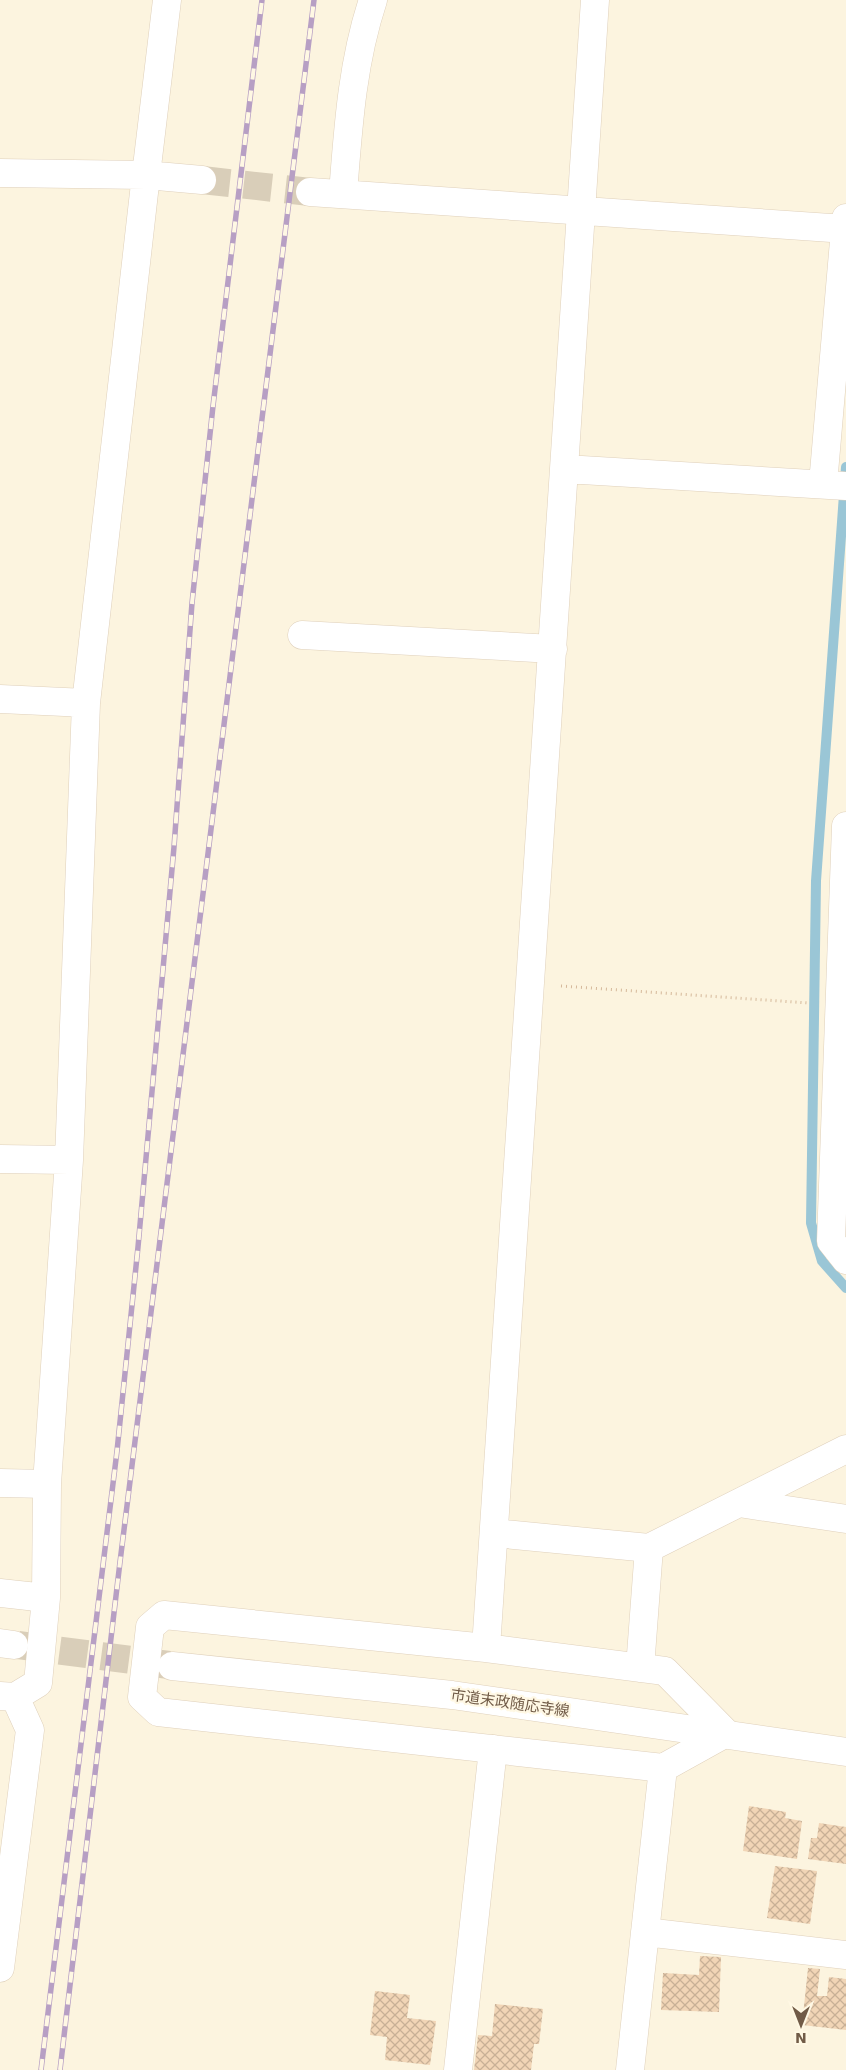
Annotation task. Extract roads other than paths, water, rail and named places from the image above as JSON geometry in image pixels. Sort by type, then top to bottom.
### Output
[{"type":"street","points":[[0,1968],[30,1730],[8,1696],[38,1683],[46,1598],[46,1484],[69,1160],[86,703],[167,0]]},
{"type":"street","points":[[343,194],[349,110],[364,28],[373,0]]},
{"type":"street","points":[[486,1648],[595,0]]},
{"type":"street","points":[[0,173],[146,175],[202,180]]},
{"type":"street","points":[[310,192],[582,211],[846,225],[835,485],[565,469]]},
{"type":"street","points":[[302,635],[553,649]]},
{"type":"street","points":[[0,699],[86,703]]},
{"type":"street","points":[[846,826],[843,1005],[831,1240],[846,1260]]},
{"type":"street","points":[[0,1159],[69,1160]]},
{"type":"street","points":[[494,1533],[649,1548],[846,1449]]},
{"type":"street","points":[[0,1484],[46,1484]]},
{"type":"street","points":[[739,1503],[846,1519]]},
{"type":"street","points":[[640,1668],[649,1548]]},
{"type":"street","points":[[0,1593],[46,1598]]},
{"type":"street","points":[[164,1615],[486,1648],[666,1671],[726,1733],[663,1768],[158,1712],[142,1697],[150,1626],[164,1615]]},
{"type":"street","name":"市道末政随応寺線","points":[[172,1666],[452,1694],[846,1752]]},
{"type":"street","points":[[458,2070],[493,1749]]},
{"type":"street","points":[[630,2070],[663,1768]]},
{"type":"street","points":[[645,1932],[846,1955]]},
{"type":"waterway","points":[[846,467],[816,881],[811,1223],[822,1261],[846,1288]]},
{"type":"tunnel","points":[[202,180],[310,192]]},
{"type":"tunnel","points":[[18,1645],[169,1665]]},
{"type":"railway","points":[[41,2070],[117,1451],[138,1247],[174,847],[192,603],[213,406],[262,0]]},
{"type":"railway","points":[[60,2070],[120,1562],[314,0]]}]
